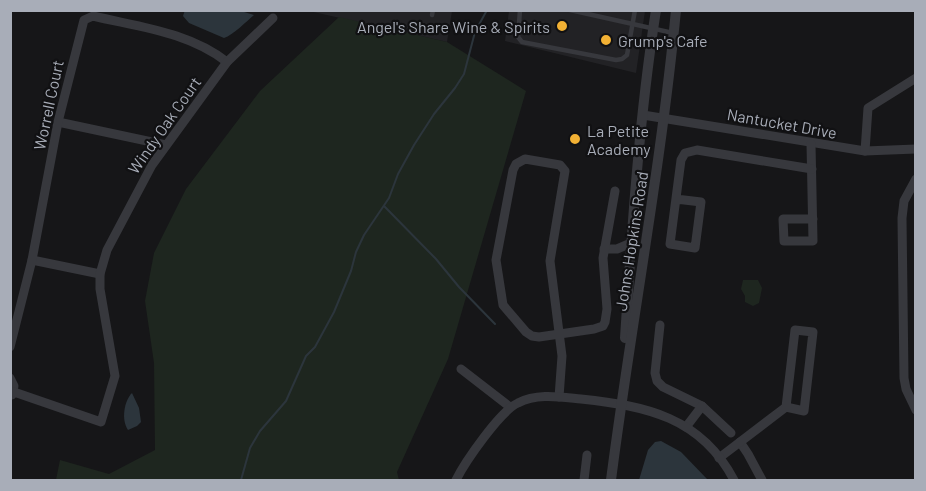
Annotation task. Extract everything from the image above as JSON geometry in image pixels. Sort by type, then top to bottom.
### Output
[{"type":"street","name":"Johns Hopkins Road","points":[[621,404],[631,243],[656,10]]},
{"type":"street","name":"Johns Hopkins Road","points":[[611,480],[664,118],[676,10]]},
{"type":"street","name":"Worrell Court","points":[[10,347],[32,260],[58,122],[81,24],[93,16],[186,38],[210,49],[227,62]]},
{"type":"street","name":"Windy Oak Court","points":[[12,394],[101,422],[115,376],[101,303],[100,274],[111,241],[141,183],[165,145],[227,62],[273,18]]},
{"type":"street","points":[[865,151],[868,108],[915,78]]},
{"type":"street","name":"Nantucket Drive","points":[[643,115],[865,151],[915,149]]},
{"type":"street","points":[[58,122],[165,145]]},
{"type":"street","points":[[811,144],[813,219]]},
{"type":"street","points":[[676,199],[701,202],[695,248],[670,244],[681,160],[685,153],[697,150],[812,169]]},
{"type":"street","points":[[559,397],[562,366],[559,334],[550,261],[565,171],[560,165],[525,159],[513,170],[496,250],[501,300],[507,310],[532,336],[559,334],[603,326],[607,317],[604,249],[615,191]]},
{"type":"street","points":[[915,179],[904,201],[902,218],[904,378],[915,410]]},
{"type":"street","points":[[604,249],[617,249],[631,243]]},
{"type":"street","points":[[32,260],[100,274]]},
{"type":"street","points":[[660,325],[655,373],[657,381],[663,387],[702,406],[732,433]]},
{"type":"street","points":[[719,458],[786,407],[795,330],[813,332],[804,411],[786,407]]},
{"type":"street","points":[[461,369],[510,407]]},
{"type":"street","points":[[10,378],[14,386],[12,394]]},
{"type":"street","points":[[456,480],[464,466],[510,407],[529,398],[559,397],[621,404],[662,415],[698,435],[719,458],[734,480]]},
{"type":"street","points":[[686,427],[702,406]]},
{"type":"street","points":[[740,442],[762,480]]},
{"type":"street","points":[[584,480],[587,455]]},
{"type":"lane","points":[[520,10],[518,37],[522,42],[616,60],[627,55],[634,10]]},
{"type":"lane","points":[[570,10],[674,33]]},
{"type":"lane","points":[[612,19],[614,10]]},
{"type":"shaded area","points":[[185,10],[241,11],[254,15],[224,38],[189,23],[183,16]]},
{"type":"shaded area","points":[[309,11],[452,11],[447,42]]},
{"type":"shaded area","points":[[509,11],[645,11],[636,73],[505,41]]},
{"type":"shaded area","points":[[339,17],[447,42],[526,91],[448,359],[397,472],[399,480],[56,480],[60,460],[109,474],[155,450],[154,363],[145,301],[154,253],[186,189],[260,91]]},
{"type":"shaded area","points":[[743,280],[758,280],[762,288],[759,303],[753,306],[745,302],[741,289]]},
{"type":"shaded area","points":[[132,393],[139,408],[141,422],[128,430],[124,411]]},
{"type":"shaded area","points":[[661,441],[681,452],[708,480],[639,480],[648,450],[655,442]]},
{"type":"waterway","points":[[241,480],[250,448],[260,431],[286,401],[306,356],[315,347],[334,312],[364,235],[389,198],[398,174],[414,145],[464,74],[475,32],[487,10]]},
{"type":"waterway","points":[[384,206],[495,324]]},
{"type":"place","name":"Angel's Share Wine & Spirits","points":[[562,26]]},
{"type":"place","name":"Grump's Cafe","points":[[606,40]]},
{"type":"place","name":"La Petite Academy","points":[[575,139]]}]
